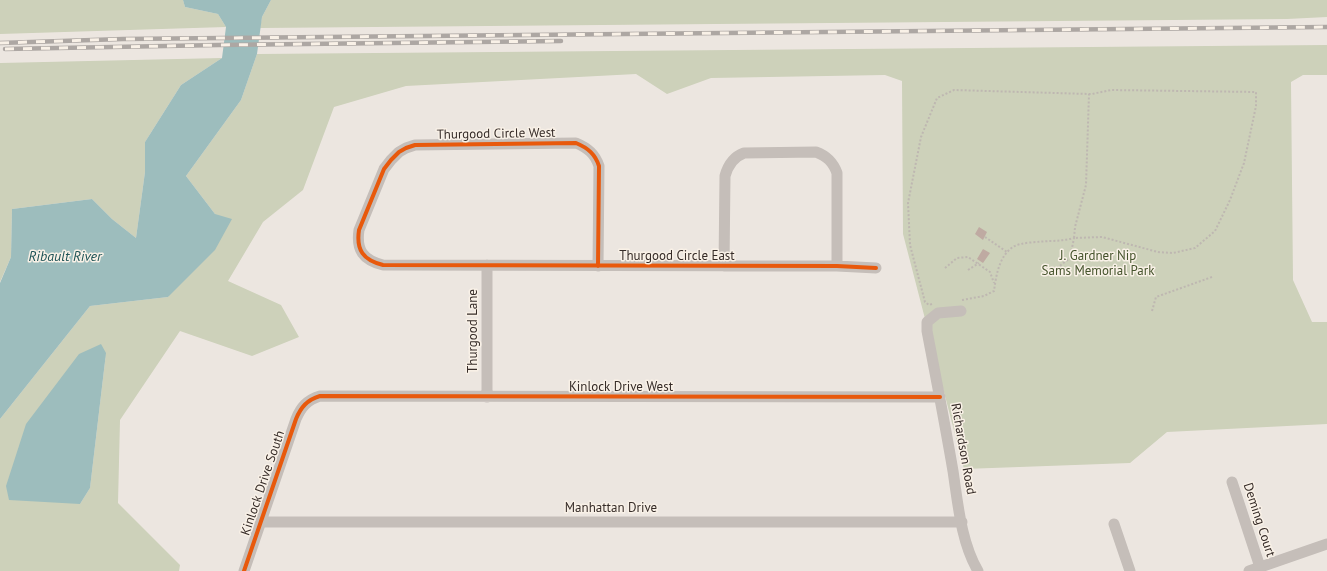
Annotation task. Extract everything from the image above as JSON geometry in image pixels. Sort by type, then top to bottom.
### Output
[{"type":"street","name":"Thurgood Circle West","points":[[362,252],[358,238],[359,230],[384,169],[399,152],[406,148],[415,145],[576,143],[585,147],[592,153],[599,166],[598,266]]},
{"type":"street","points":[[724,266],[725,176],[727,168],[731,162],[737,156],[744,153],[816,152],[825,155],[834,165],[837,173],[837,266]]},
{"type":"street","name":"Thurgood Circle East","points":[[362,252],[367,259],[383,265],[837,266],[876,268]]},
{"type":"street","name":"Thurgood Lane","points":[[487,265],[487,397]]},
{"type":"street","name":"Richardson Road","points":[[959,306],[938,312],[927,322],[927,331],[962,522],[968,549],[978,571]]},
{"type":"street","name":"Kinlock Drive West","points":[[305,404],[320,396],[940,397]]},
{"type":"street","name":"Kinlock Drive South","points":[[244,571],[296,419],[300,410],[305,404]]},
{"type":"street","name":"Deming Court","points":[[1232,482],[1260,567]]},
{"type":"street","name":"Manhattan Drive","points":[[261,522],[962,522]]},
{"type":"street","points":[[1114,524],[1130,571]]},
{"type":"street","points":[[1249,571],[1327,544]]},
{"type":"path","points":[[936,304],[929,305],[925,302],[910,245],[908,203],[921,137],[937,98],[954,90],[1089,94],[1111,90],[1256,92],[1256,106],[1244,163],[1230,200],[1215,231],[1195,248],[1173,253],[1158,252],[1102,237],[1074,238],[1013,246],[1004,255],[996,274],[994,291],[959,306]]},
{"type":"path","points":[[1057,268],[1070,258],[1074,238],[1074,227],[1086,185],[1089,94]]},
{"type":"path","points":[[985,236],[1007,252]]},
{"type":"path","points":[[945,268],[957,258],[968,257],[990,272],[995,284]]},
{"type":"path","points":[[968,270],[979,264]]},
{"type":"path","points":[[1152,311],[1156,298],[1212,278]]},
{"type":"green space","points":[[0,0],[183,0],[185,7],[218,14],[226,27],[0,34]]},
{"type":"green space","points":[[271,0],[1327,0],[1327,17],[1287,19],[260,28],[262,17]]},
{"type":"green space","name":"J. Gardner Nip Sams Memorial Park","points":[[1327,45],[1327,75],[1303,75],[1291,82],[1293,280],[1312,322],[1327,322],[1327,424],[1167,432],[1130,463],[964,469],[903,234],[902,81],[885,75],[711,78],[667,94],[636,74],[406,86],[334,107],[303,190],[263,222],[228,281],[281,305],[299,337],[252,356],[180,331],[120,420],[118,503],[180,565],[179,571],[0,571],[0,419],[90,306],[168,297],[215,214],[186,176],[241,100],[257,54]],"holes":[[[106,353],[90,488],[80,504]]]},
{"type":"green space","points":[[222,58],[181,85],[145,142],[145,172],[136,238],[112,219],[92,199],[12,209],[11,257],[0,282],[0,63]]},
{"type":"water","name":"Ribault River","points":[[183,0],[271,0],[262,17],[257,54],[241,100],[186,176],[215,214],[232,219],[215,250],[168,297],[90,306],[0,419],[0,283],[11,257],[12,209],[92,199],[112,219],[136,238],[145,172],[145,142],[181,85],[222,58],[226,27],[218,14],[185,7]]},
{"type":"water","points":[[101,344],[106,353],[90,488],[80,504],[9,500],[6,486],[26,424],[79,354]]},
{"type":"building","points":[[979,227],[987,232],[983,240],[975,234]]},
{"type":"building","points":[[983,249],[990,253],[983,263],[977,259]]},
{"type":"railway","points":[[0,43],[123,39],[1327,27]]},
{"type":"railway","points":[[5,49],[561,41]]},
{"type":"cycle path","points":[[598,266],[599,166],[590,152],[576,143],[415,145],[406,148],[399,152],[384,169],[359,230],[358,237],[362,253],[370,260],[383,265],[837,266],[876,268]]},
{"type":"cycle path","points":[[244,571],[296,419],[305,404],[320,396],[940,397]]}]
